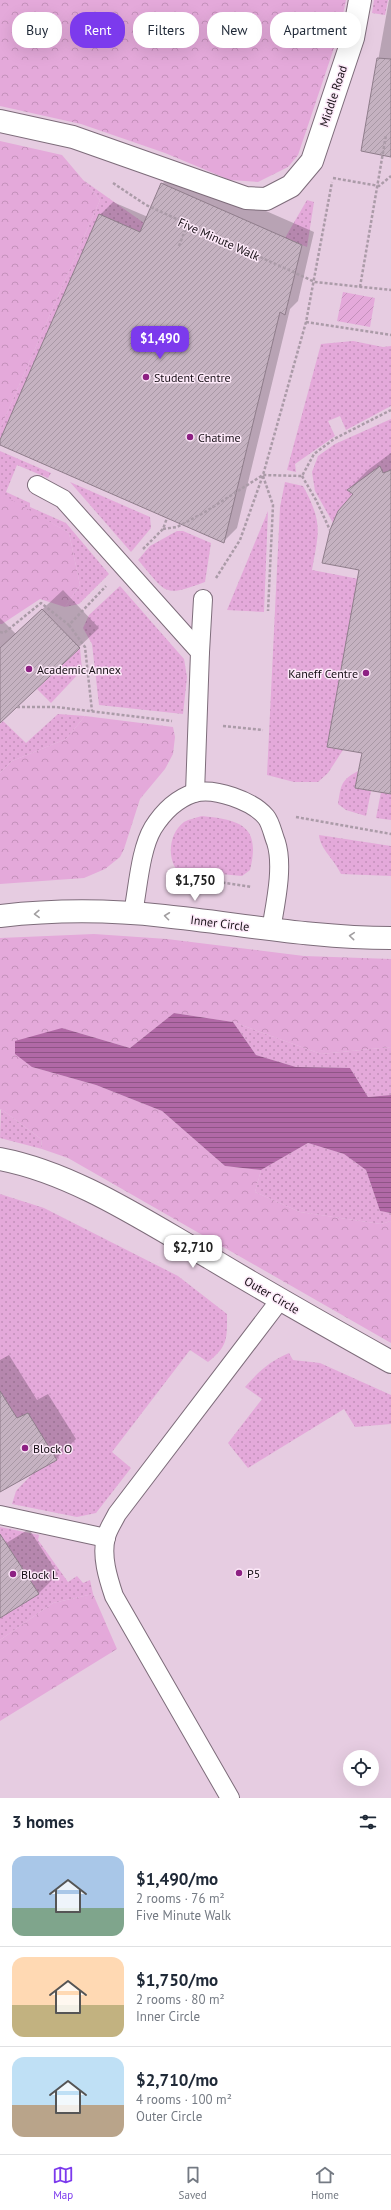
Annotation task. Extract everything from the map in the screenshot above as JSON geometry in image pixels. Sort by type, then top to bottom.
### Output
[{"type":"street","name":"Middle Road","points":[[0,122],[73,137],[246,198],[266,199],[291,186],[312,161],[353,38],[360,0]]},
{"type":"street","name":"Inner Circle","points":[[0,916],[90,912],[133,913],[271,930],[368,938],[391,938]]},
{"type":"street","name":"Outer Circle","points":[[0,1159],[58,1178],[125,1208],[280,1300],[391,1362]]},
{"type":"lane","points":[[37,485],[63,499],[123,569],[200,652]]},
{"type":"lane","points":[[195,793],[203,599]]},
{"type":"lane","points":[[133,913],[145,851],[153,829],[171,805],[195,793],[221,793],[245,800],[266,817],[277,844],[279,880],[271,930]]},
{"type":"lane","points":[[230,1798],[114,1596],[107,1575],[105,1554],[106,1538],[116,1514],[280,1300]]},
{"type":"lane","points":[[0,1515],[106,1538]]},
{"type":"path","points":[[360,287],[379,186],[386,134]]},
{"type":"path","points":[[203,599],[240,540],[263,475],[306,322],[315,282],[333,178],[379,186],[391,176]]},
{"type":"path","name":"Five Minute Walk","points":[[108,180],[146,205],[187,225],[315,282],[391,290]]},
{"type":"path","points":[[179,246],[187,225]]},
{"type":"path","points":[[306,322],[391,335]]},
{"type":"path","points":[[302,476],[314,454],[334,439],[391,410]]},
{"type":"path","points":[[263,475],[273,505],[268,611]]},
{"type":"path","points":[[163,528],[177,527],[191,520],[263,475],[302,476]]},
{"type":"path","points":[[302,476],[316,500],[330,530]]},
{"type":"path","points":[[69,625],[163,528],[167,518]]},
{"type":"path","points":[[0,632],[4,633],[41,603],[69,625],[85,647],[92,711]]},
{"type":"path","points":[[17,706],[56,706],[174,721]]},
{"type":"path","points":[[219,726],[263,730]]},
{"type":"path","points":[[296,817],[391,834]]},
{"type":"path","points":[[173,875],[278,890]]},
{"type":"shaded area","points":[[0,0],[391,0],[391,1798],[0,1798]]},
{"type":"shaded area","points":[[174,1013],[233,1022],[256,1055],[296,1067],[350,1068],[368,1097],[391,1095],[391,1213],[380,1211],[366,1170],[344,1154],[308,1143],[261,1170],[225,1166],[162,1111],[96,1085],[32,1067],[15,1054],[15,1041],[62,1028],[130,1048]]},
{"type":"green space","points":[[0,0],[346,0],[343,12],[270,12],[270,48],[334,48],[298,155],[288,167],[258,182],[230,180],[165,153],[81,124],[0,106]]},
{"type":"green space","points":[[374,0],[388,0],[385,15],[372,13]]},
{"type":"green space","points":[[0,141],[62,155],[100,200],[0,429]]},
{"type":"green space","points":[[83,180],[144,223],[140,232],[99,215],[0,440],[0,429],[100,200]]},
{"type":"green space","points":[[307,200],[314,202],[307,247],[285,238]]},
{"type":"green space","points":[[343,292],[375,298],[370,327],[337,321]]},
{"type":"green space","points":[[353,341],[383,347],[391,346],[391,406],[346,430],[340,416],[328,421],[335,436],[295,464],[296,472],[287,470],[321,344]]},
{"type":"green space","points":[[391,419],[391,470],[383,473],[381,468],[356,483],[349,491],[353,494],[338,511],[333,523],[315,491],[312,472],[318,456],[335,444]]},
{"type":"green space","points":[[0,451],[51,473],[48,478],[17,465],[6,492],[30,503],[30,507],[66,523],[109,574],[79,604],[65,607],[80,585],[69,533],[0,494]]},
{"type":"green space","points":[[70,482],[150,517],[151,528],[131,552]]},
{"type":"green space","points":[[285,482],[303,486],[314,509],[318,527],[318,536],[312,570],[364,580],[354,598],[327,747],[343,750],[328,773],[318,782],[294,782],[267,775],[280,507]]},
{"type":"green space","points":[[0,493],[69,533],[80,585],[65,607],[40,599],[0,624]]},
{"type":"green space","points":[[268,511],[264,612],[227,610]]},
{"type":"green space","points":[[177,531],[183,531],[211,543],[205,582],[173,591],[161,586],[138,560],[150,546]]},
{"type":"green space","points":[[120,586],[184,659],[187,677],[183,714],[99,705],[92,644],[83,628],[89,615]]},
{"type":"green space","points":[[80,648],[82,670],[51,703],[37,689]]},
{"type":"green space","points":[[58,714],[85,716],[66,739],[12,761],[0,773],[0,724],[3,721],[26,743]]},
{"type":"green space","points":[[85,716],[173,727],[175,737],[173,754],[165,769],[140,799],[120,857],[105,869],[84,878],[0,884],[0,773],[12,761],[66,739]]},
{"type":"green space","points":[[358,771],[355,788],[371,791],[366,816],[346,810],[338,804],[341,788],[345,780]]},
{"type":"green space","points":[[381,792],[391,794],[391,820],[376,818]]},
{"type":"green space","points":[[202,816],[228,820],[245,828],[250,835],[253,844],[253,855],[250,870],[242,876],[177,870],[172,859],[171,852],[171,845],[175,832],[184,822]]},
{"type":"green space","points":[[319,835],[391,846],[391,876],[341,874],[322,845]]},
{"type":"green space","points":[[94,934],[167,939],[304,956],[391,959],[391,1047],[321,1054],[233,1022],[174,1013],[130,1048],[62,1028],[32,1067],[96,1085],[162,1111],[225,1166],[261,1170],[255,1192],[300,1212],[381,1224],[391,1221],[391,1343],[68,1158],[42,1149],[41,1139],[1,1109],[0,1110],[0,938]]},
{"type":"green space","points":[[233,1022],[321,1054],[391,1047],[391,1095],[368,1097],[350,1068],[296,1067],[256,1055]]},
{"type":"green space","points":[[1,1109],[41,1139],[42,1149],[0,1138]]},
{"type":"green space","points":[[308,1143],[344,1154],[366,1170],[380,1211],[391,1213],[391,1221],[381,1224],[300,1212],[255,1192],[261,1170]]},
{"type":"green space","points":[[0,1194],[44,1208],[178,1276],[227,1314],[225,1341],[215,1356],[208,1362],[190,1350],[112,1452],[131,1468],[96,1513],[77,1517],[12,1504],[16,1491],[34,1472],[42,1436],[28,1413],[17,1418],[0,1391]]},
{"type":"green space","points":[[289,1353],[293,1360],[320,1363],[391,1395],[391,1424],[355,1427],[344,1409],[248,1468],[228,1443],[262,1399],[245,1387],[265,1367]]},
{"type":"green space","points":[[0,1527],[39,1535],[38,1540],[68,1582],[77,1576],[83,1583],[90,1580],[93,1594],[53,1603],[0,1640],[0,1618],[39,1594],[9,1548],[0,1553]]},
{"type":"green space","points":[[93,1594],[117,1649],[0,1721],[0,1640],[53,1603]]},
{"type":"building","points":[[377,58],[391,59],[391,157],[361,151]]},
{"type":"building","name":"Student Centre","points":[[161,183],[302,245],[285,315],[280,312],[224,543],[0,445],[0,440],[99,214],[140,232]]},
{"type":"building","name":"Kaneff Centre","points":[[380,466],[383,473],[391,470],[391,794],[355,788],[362,753],[327,747],[359,570],[322,563],[330,530],[338,511],[353,494],[347,490]]},
{"type":"building","name":"Academic Annex","points":[[42,609],[80,648],[0,723],[0,648]]},
{"type":"building","name":"Block O","points":[[0,1391],[17,1418],[28,1413],[57,1460],[0,1492]]},
{"type":"building","name":"Block L","points":[[0,1534],[39,1594],[0,1618]]},
{"type":"place","name":"Student Centre","points":[[146,377]]},
{"type":"place","name":"Chatime","points":[[190,437]]},
{"type":"place","name":"Academic Annex","points":[[29,669]]},
{"type":"place","name":"Kaneff Centre","points":[[366,673]]},
{"type":"place","name":"Block O","points":[[25,1448]]},
{"type":"place","name":"P5","points":[[239,1573]]},
{"type":"place","name":"Block L","points":[[13,1574]]}]
